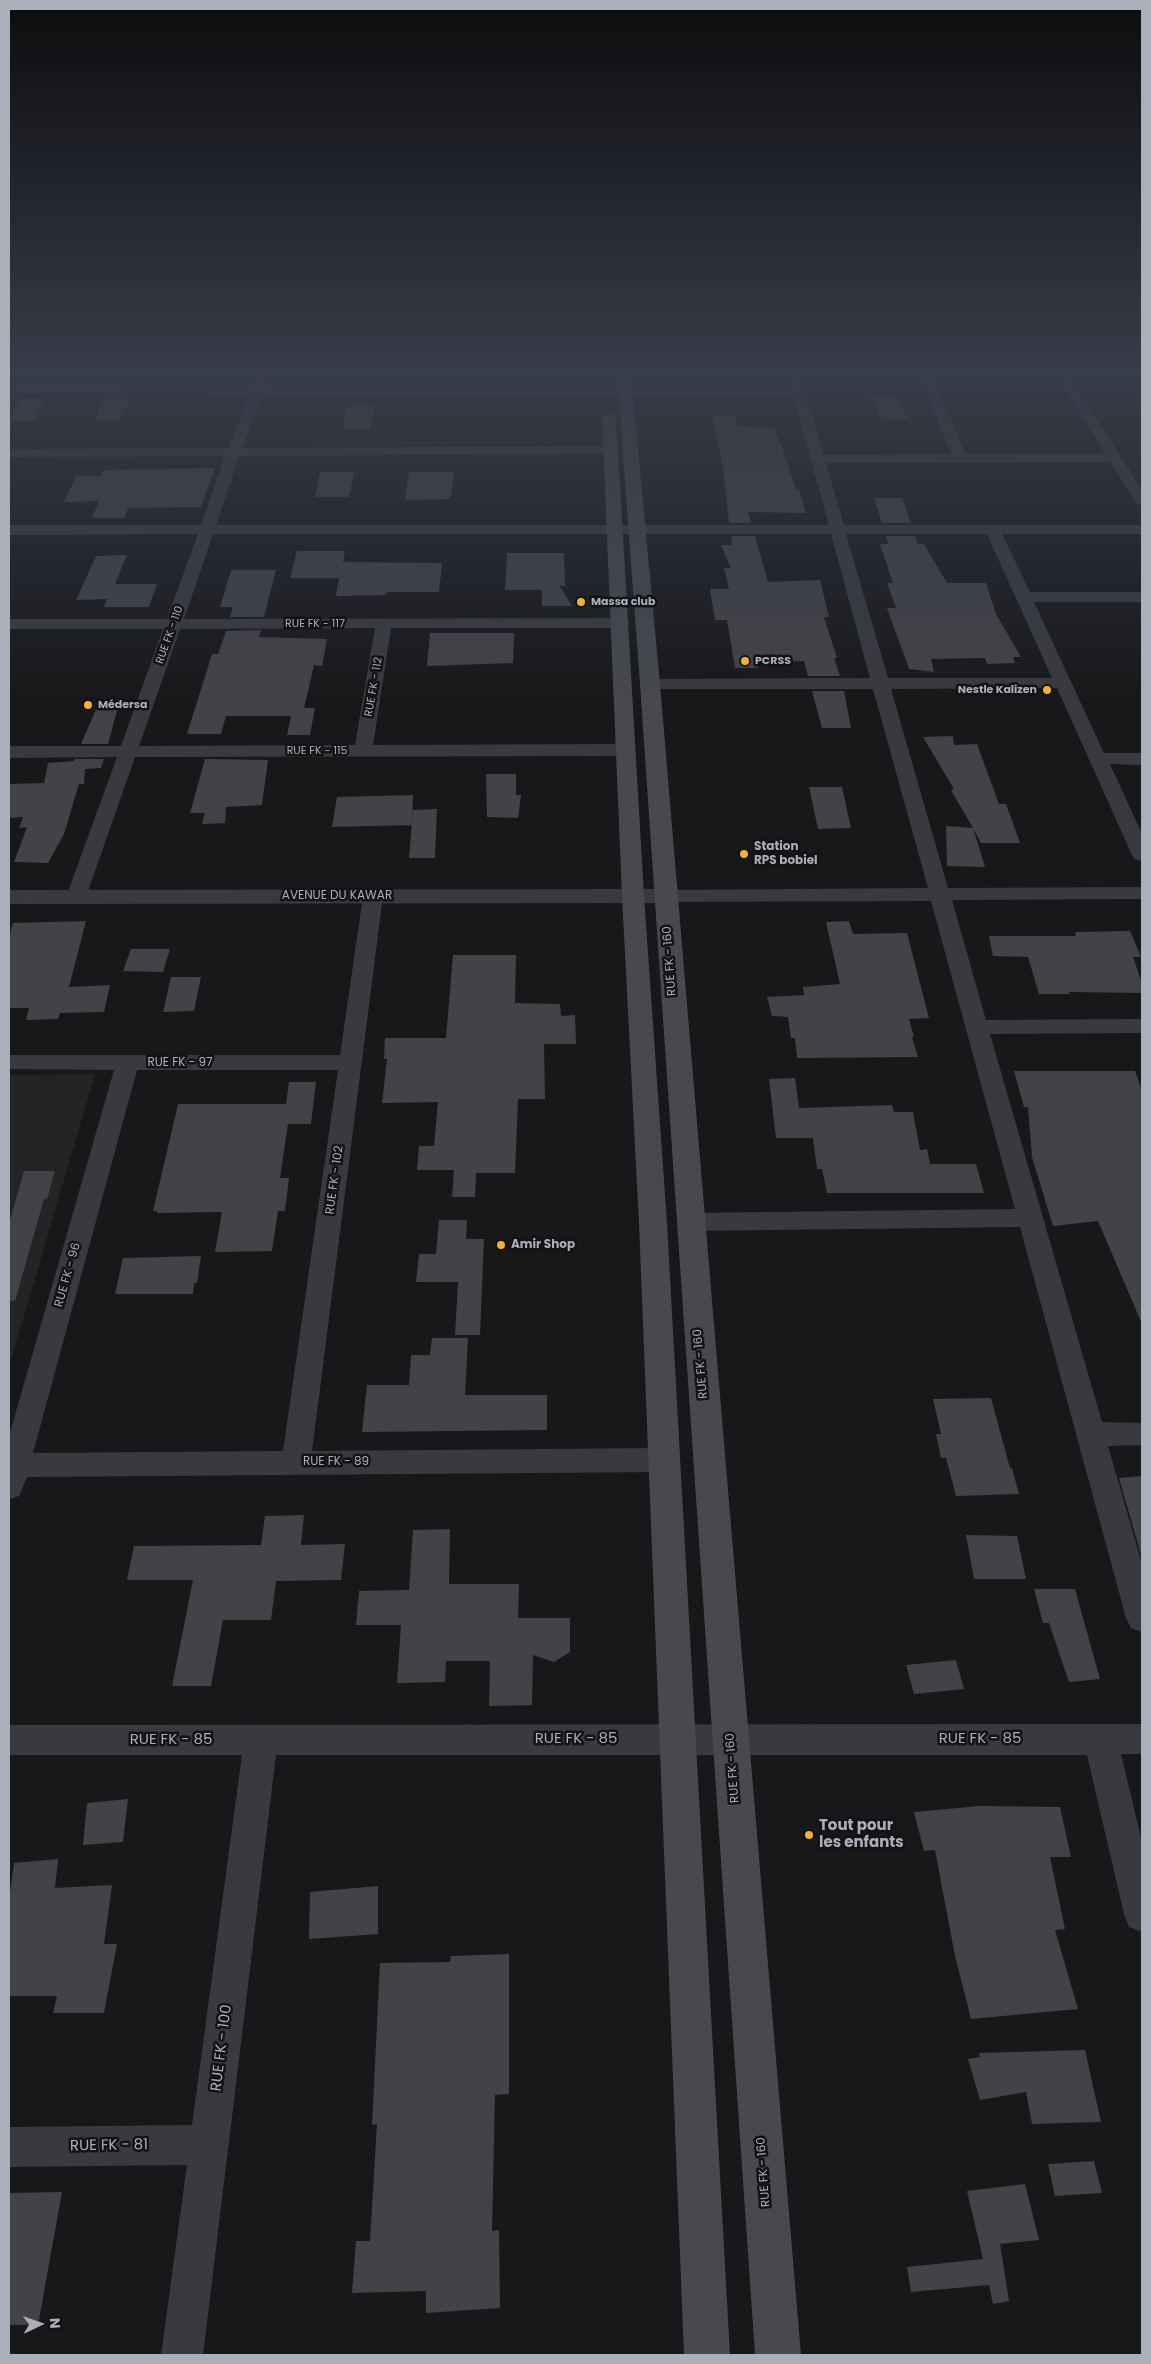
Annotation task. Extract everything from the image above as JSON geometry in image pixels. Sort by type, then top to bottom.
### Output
[{"type":"main road","name":"RUE FK - 160","points":[[617,484],[627,531],[650,684],[778,2355]]},
{"type":"main road","name":"RUE FK - 160","points":[[624,484],[627,531],[621,623],[626,750],[653,1223],[707,2355]]},
{"type":"street","name":"RUE FK - 110","points":[[76,896],[222,484]]},
{"type":"street","points":[[825,484],[1142,1618]]},
{"type":"street","points":[[1132,484],[1142,501]]},
{"type":"street","points":[[9,530],[627,531],[1142,529]]},
{"type":"street","points":[[993,530],[1142,855]]},
{"type":"street","points":[[1024,597],[1142,597]]},
{"type":"street","name":"RUE FK - 112","points":[[363,751],[384,623]]},
{"type":"street","name":"RUE FK - 117","points":[[9,624],[621,623]]},
{"type":"street","points":[[650,684],[1063,683]]},
{"type":"street","name":"RUE FK - 115","points":[[9,752],[626,750]]},
{"type":"street","points":[[1097,758],[1142,758]]},
{"type":"street","points":[[665,896],[1142,892]]},
{"type":"street","name":"RUE FK - 102","points":[[296,1462],[373,896]]},
{"type":"street","name":"AVENUE DU KAWAR","points":[[9,897],[665,896]]},
{"type":"street","points":[[976,1027],[1142,1026]]},
{"type":"street","name":"RUE FK - 97","points":[[9,1062],[351,1063]]},
{"type":"street","name":"RUE FK - 96","points":[[11,1472],[128,1062]]},
{"type":"street","points":[[690,1222],[1029,1218]]},
{"type":"street","points":[[1090,1434],[1142,1434]]},
{"type":"street","name":"RUE FK - 89","points":[[11,1472],[296,1462],[664,1460]]},
{"type":"street","points":[[1100,1739],[1142,1914]]},
{"type":"street","name":"RUE FK - 85","points":[[9,1740],[1142,1739]]},
{"type":"street","name":"RUE FK - 100","points":[[182,2355],[260,1740]]},
{"type":"street","name":"RUE FK - 81","points":[[9,2147],[210,2145]]},
{"type":"shaded area","points":[[95,1074],[9,1367],[9,1075]]},
{"type":"building","points":[[72,484],[209,484],[201,507],[128,508],[125,518],[92,518],[99,501],[64,502]]},
{"type":"building","points":[[318,484],[352,484],[349,497],[315,497]]},
{"type":"building","points":[[407,484],[453,484],[449,499],[405,500]]},
{"type":"building","points":[[725,484],[794,484],[796,489],[799,489],[806,513],[748,512],[751,523],[729,523]]},
{"type":"building","points":[[874,498],[902,498],[911,523],[882,523]]},
{"type":"building","points":[[731,536],[755,536],[768,582],[820,580],[829,617],[824,617],[837,658],[834,658],[840,676],[808,676],[804,661],[757,662],[758,668],[735,668],[727,620],[715,620],[710,589],[729,589],[724,568],[731,568],[721,545],[732,545]]},
{"type":"building","points":[[886,536],[915,536],[918,544],[924,544],[947,583],[986,583],[996,614],[1021,657],[1013,657],[1015,663],[987,664],[985,658],[931,659],[934,672],[909,669],[887,608],[896,608],[887,583],[893,583],[880,544],[888,544]]},
{"type":"building","points":[[297,551],[345,551],[343,562],[442,563],[439,592],[387,592],[386,595],[336,596],[339,578],[290,578]]},
{"type":"building","points":[[507,553],[564,553],[565,586],[559,585],[572,606],[542,606],[542,590],[505,590]]},
{"type":"building","points":[[127,555],[115,584],[157,584],[149,607],[104,607],[107,599],[76,600],[96,556]]},
{"type":"building","points":[[231,570],[276,570],[264,617],[230,617],[233,607],[220,607]]},
{"type":"building","points":[[261,630],[259,637],[327,639],[322,666],[314,665],[304,708],[315,708],[310,735],[287,735],[291,716],[226,716],[221,734],[187,734],[212,654],[218,654],[226,631]]},
{"type":"building","points":[[430,633],[514,633],[513,663],[427,666]]},
{"type":"building","points":[[812,691],[844,691],[851,728],[822,728]]},
{"type":"building","points":[[97,707],[118,707],[108,744],[81,744]]},
{"type":"building","points":[[953,736],[954,745],[977,744],[999,804],[1006,804],[1020,843],[981,843],[951,790],[954,789],[923,737]]},
{"type":"building","points":[[75,759],[104,759],[101,768],[85,769],[84,784],[79,784],[64,834],[48,863],[14,862],[27,827],[19,828],[23,817],[9,818],[9,784],[44,783],[48,763],[74,761]]},
{"type":"building","points":[[205,759],[268,760],[262,805],[226,807],[225,823],[202,824],[205,813],[190,813]]},
{"type":"building","points":[[486,774],[516,774],[516,795],[521,795],[518,818],[487,817]]},
{"type":"building","points":[[809,787],[842,787],[851,828],[818,829]]},
{"type":"building","points":[[413,795],[412,825],[332,827],[337,797]]},
{"type":"building","points":[[437,809],[435,858],[409,858],[413,810]]},
{"type":"building","points":[[946,826],[973,828],[985,867],[947,866]]},
{"type":"building","points":[[86,921],[69,987],[110,985],[104,1012],[60,1013],[58,1019],[26,1020],[29,1008],[9,1008],[9,937],[13,923]]},
{"type":"building","points":[[849,921],[853,934],[907,933],[929,1018],[909,1019],[918,1057],[797,1058],[795,1038],[791,1038],[788,1017],[772,1016],[767,997],[804,995],[803,987],[840,984],[826,922]]},
{"type":"building","points":[[1130,931],[1141,957],[1133,957],[1142,983],[1142,993],[1069,992],[1070,994],[1039,994],[1028,957],[993,956],[989,936],[1076,936],[1075,932]]},
{"type":"building","points":[[131,949],[170,949],[163,972],[123,971]]},
{"type":"building","points":[[453,955],[516,955],[515,1003],[560,1004],[561,1016],[575,1015],[576,1044],[544,1044],[545,1099],[518,1099],[515,1173],[476,1173],[475,1197],[452,1197],[454,1170],[417,1170],[419,1146],[434,1146],[438,1102],[382,1103],[387,1059],[384,1059],[385,1038],[446,1038]]},
{"type":"building","points":[[171,977],[201,977],[194,1011],[163,1012]]},
{"type":"building","points":[[1014,1071],[1135,1071],[1142,1091],[1142,1324],[1098,1221],[1053,1226],[1032,1157],[1028,1107],[1024,1107]]},
{"type":"building","points":[[795,1078],[799,1108],[892,1105],[894,1112],[913,1112],[920,1150],[927,1149],[930,1164],[976,1164],[984,1193],[827,1193],[822,1169],[817,1169],[813,1138],[776,1138],[769,1079]]},
{"type":"building","points":[[289,1082],[316,1082],[311,1124],[288,1124],[280,1178],[289,1178],[285,1211],[278,1211],[272,1251],[215,1252],[222,1212],[157,1213],[157,1211],[153,1211],[178,1104],[286,1104]]},
{"type":"building","points":[[24,1171],[55,1171],[47,1199],[44,1199],[15,1301],[9,1300],[9,1224]]},
{"type":"building","points":[[439,1220],[467,1220],[466,1239],[484,1239],[480,1335],[455,1335],[458,1282],[416,1282],[419,1254],[436,1254]]},
{"type":"building","points":[[201,1256],[197,1283],[194,1283],[193,1294],[115,1294],[123,1258]]},
{"type":"building","points":[[432,1338],[468,1338],[465,1395],[547,1395],[547,1430],[362,1432],[367,1385],[409,1385],[411,1355],[430,1355]]},
{"type":"building","points":[[991,1398],[1019,1494],[956,1496],[946,1458],[941,1458],[936,1434],[941,1434],[933,1399]]},
{"type":"building","points":[[1142,1476],[1142,1558],[1119,1478]]},
{"type":"building","points":[[304,1515],[301,1545],[345,1544],[341,1580],[276,1581],[271,1620],[223,1620],[211,1686],[172,1686],[193,1580],[127,1580],[134,1546],[261,1545],[265,1516]]},
{"type":"building","points":[[450,1529],[449,1584],[519,1584],[518,1618],[570,1618],[570,1652],[554,1662],[533,1655],[532,1705],[489,1706],[490,1661],[446,1661],[445,1682],[397,1683],[401,1625],[356,1625],[359,1591],[409,1590],[413,1530]]},
{"type":"building","points":[[966,1535],[1017,1536],[1026,1579],[974,1579]]},
{"type":"building","points":[[1034,1589],[1075,1589],[1100,1679],[1069,1682],[1049,1623],[1043,1623]]},
{"type":"building","points":[[956,1660],[964,1689],[914,1694],[906,1665]]},
{"type":"building","points":[[128,1799],[123,1842],[83,1845],[87,1803]]},
{"type":"building","points":[[980,1806],[1060,1807],[1071,1857],[1050,1857],[1065,1929],[1055,1930],[1078,2009],[971,2019],[955,1956],[935,1850],[924,1851],[914,1812]]},
{"type":"building","points":[[58,1859],[55,1888],[112,1885],[104,1944],[117,1944],[104,2013],[53,2013],[57,1996],[9,1996],[9,1900],[14,1863]]},
{"type":"building","points":[[378,1886],[378,1934],[309,1939],[310,1892]]},
{"type":"building","points":[[509,1954],[509,2094],[495,2095],[492,2231],[499,2230],[500,2308],[426,2313],[426,2291],[352,2293],[356,2241],[370,2241],[377,2124],[372,2125],[380,1963],[450,1962],[451,1956]]},
{"type":"building","points":[[1085,2050],[1101,2122],[1032,2124],[1026,2092],[980,2100],[968,2059],[980,2057],[979,2053]]},
{"type":"building","points":[[1094,2161],[1102,2193],[1055,2196],[1048,2164]]},
{"type":"building","points":[[1025,2184],[1039,2240],[1000,2244],[1009,2301],[993,2304],[989,2285],[911,2292],[907,2267],[983,2259],[967,2191]]},
{"type":"building","points":[[62,2192],[38,2325],[9,2325],[9,2193]]},
{"type":"place","name":"Massa club","points":[[581,602]]},
{"type":"place","name":"PCRSS","points":[[745,661]]},
{"type":"place","name":"Nestle Kalizen","points":[[1047,690]]},
{"type":"place","name":"Médersa","points":[[88,705]]},
{"type":"place","name":"Station RPS bobiel","points":[[744,854]]},
{"type":"place","name":"Amir Shop","points":[[501,1245]]},
{"type":"place","name":"Tout pour les enfants","points":[[809,1835]]}]
